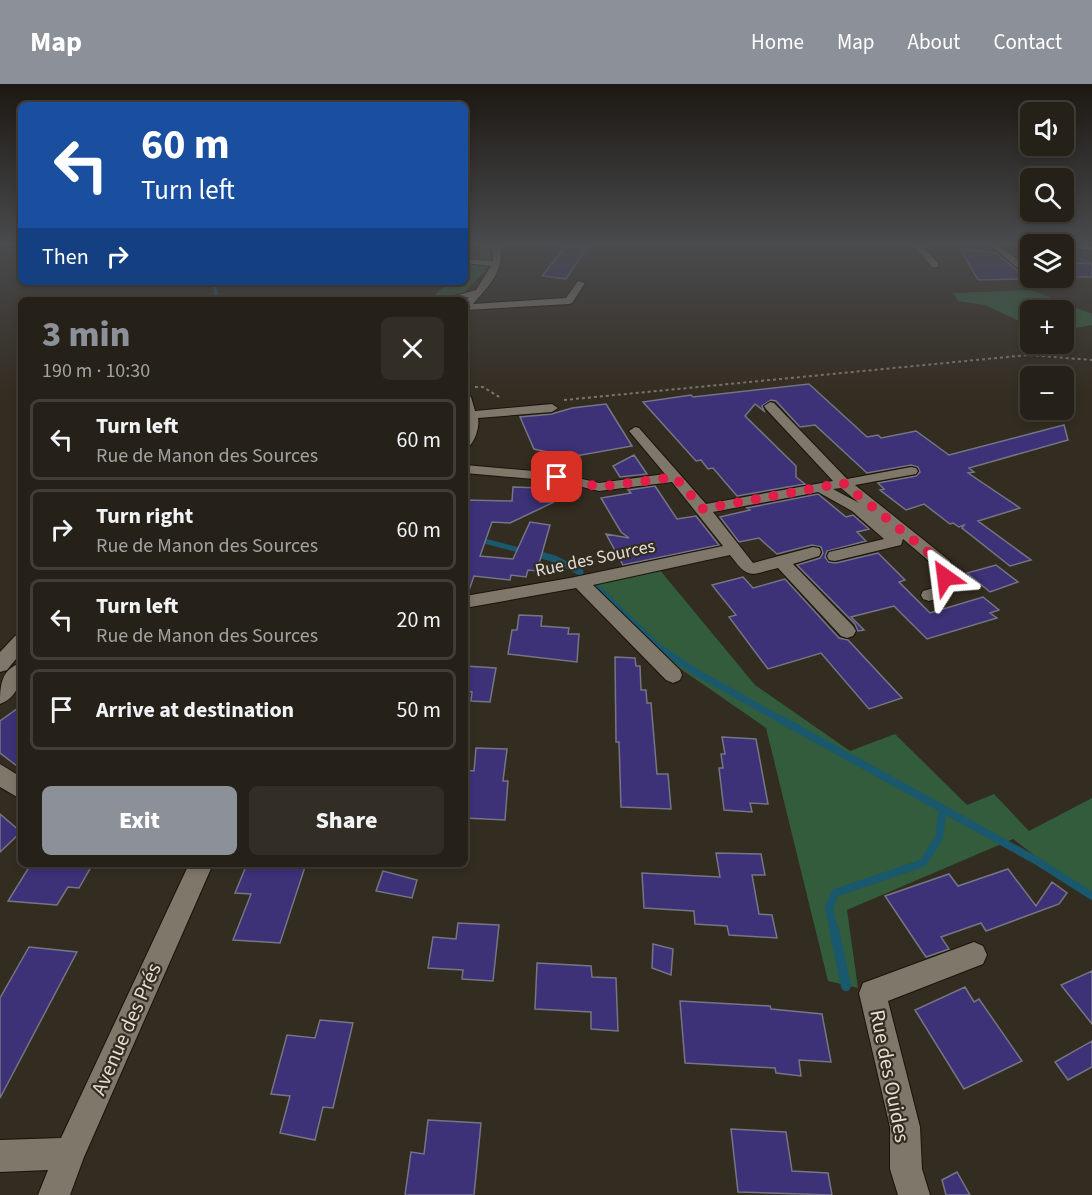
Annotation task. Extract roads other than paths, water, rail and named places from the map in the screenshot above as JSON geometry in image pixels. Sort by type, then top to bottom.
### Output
[{"type":"street","points":[[468,307],[569,301],[573,295]]},
{"type":"street","points":[[471,415],[553,405]]},
{"type":"street","points":[[468,406],[473,423],[468,437]]},
{"type":"street","points":[[770,406],[843,483],[944,565],[946,590],[929,595]]},
{"type":"street","points":[[635,431],[703,509],[749,569],[813,552]]},
{"type":"street","points":[[468,469],[557,477],[599,487],[675,477]]},
{"type":"street","points":[[703,509],[911,471]]},
{"type":"street","points":[[820,488],[857,508],[896,541],[835,556]]},
{"type":"street","name":"Rue des Sources","points":[[468,601],[580,582],[732,549]]},
{"type":"street","points":[[782,562],[847,631]]},
{"type":"street","points":[[580,582],[674,675]]},
{"type":"street","points":[[0,666],[18,645]]},
{"type":"street","points":[[0,696],[18,674]]},
{"type":"street","name":"Avenue des Prés","points":[[54,1195],[70,1153],[200,867]]},
{"type":"street","name":"Rue des Ouides","points":[[914,1195],[906,1170],[905,1127],[873,993],[974,955]]},
{"type":"street","points":[[0,1156],[70,1153]]},
{"type":"waterway","points":[[468,537],[546,557]]},
{"type":"waterway","points":[[541,555],[555,559],[580,572]]},
{"type":"waterway","points":[[596,587],[659,648],[699,674],[785,722]]},
{"type":"waterway","points":[[782,720],[943,809]]},
{"type":"waterway","points":[[834,931],[829,908],[835,893],[923,863],[939,838],[943,809]]},
{"type":"waterway","points":[[943,809],[1037,861],[1092,896]]},
{"type":"waterway","points":[[834,929],[846,986]]}]
